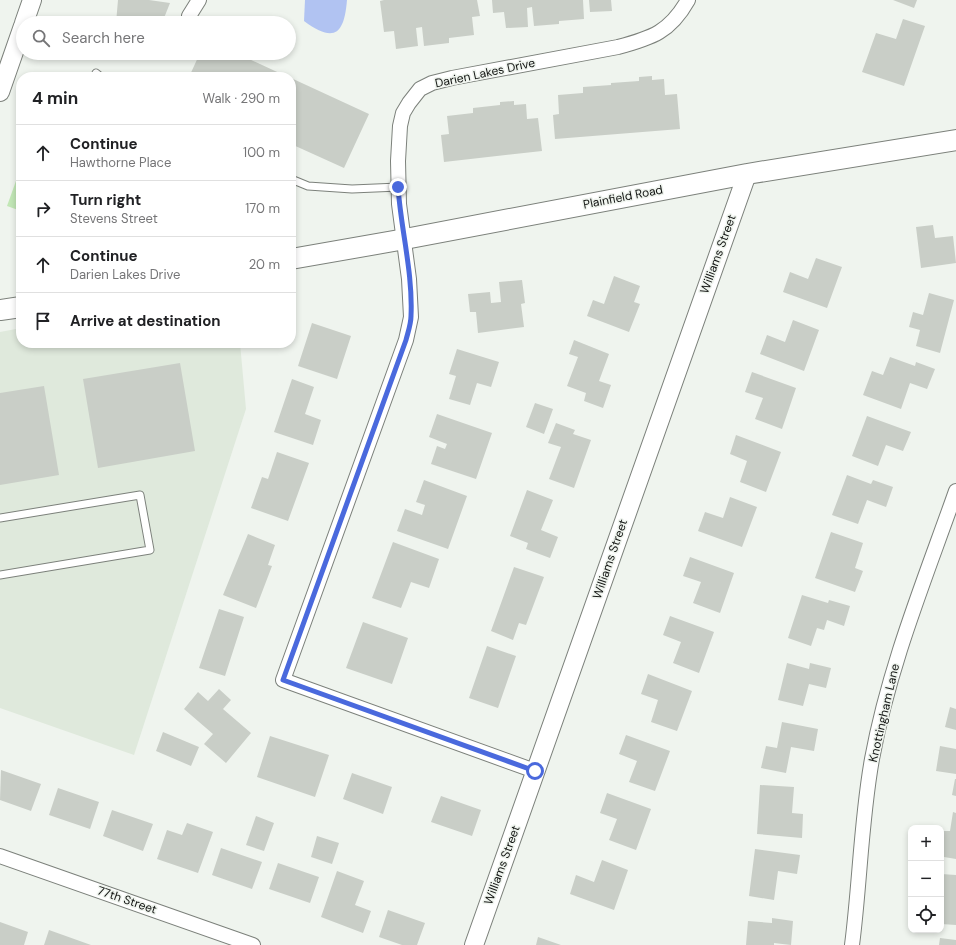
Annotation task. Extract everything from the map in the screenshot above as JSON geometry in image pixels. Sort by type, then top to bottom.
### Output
[{"type":"main road","name":"Plainfield Road","points":[[296,258],[747,174],[956,140]]},
{"type":"main road","points":[[0,310],[16,308]]},
{"type":"street","points":[[26,16],[32,0]]},
{"type":"street","points":[[189,16],[199,0]]},
{"type":"street","name":"Darien Lakes Drive","points":[[535,771],[283,680],[406,340],[411,317],[410,287],[398,187],[400,126],[403,113],[408,103],[420,89],[432,83],[611,48],[644,40],[664,30],[680,14],[688,0]]},
{"type":"street","points":[[0,92],[16,46]]},
{"type":"street","name":"Williams Street","points":[[474,945],[747,174]]},
{"type":"street","name":"Knottingham Lane","points":[[852,945],[866,798],[872,758],[903,640],[956,491]]},
{"type":"street","name":"77th Street","points":[[0,856],[253,945]]},
{"type":"lane","points":[[296,181],[308,186],[352,189],[398,187]]},
{"type":"lane","points":[[0,518],[140,495],[150,550],[0,575]]},
{"type":"shaded area","points":[[16,329],[16,348],[240,348],[246,409],[134,755],[0,708],[0,332]]},
{"type":"green space","points":[[16,181],[16,209],[7,206]]},
{"type":"water","points":[[305,0],[347,0],[346,12],[340,28],[336,32],[323,32],[304,21]]},
{"type":"building","points":[[118,0],[149,0],[170,3],[165,16],[117,16]]},
{"type":"building","points":[[477,0],[480,16],[472,17],[474,35],[449,38],[449,43],[424,46],[422,27],[416,28],[418,46],[396,49],[394,31],[384,32],[380,1]]},
{"type":"building","points":[[492,0],[583,0],[584,19],[559,21],[559,24],[534,26],[532,7],[527,8],[528,27],[506,28],[504,12],[493,13]]},
{"type":"building","points":[[589,0],[611,0],[612,11],[590,12]]},
{"type":"building","points":[[893,0],[917,0],[914,8]]},
{"type":"building","points":[[903,19],[925,26],[904,86],[862,72],[876,33],[896,39]]},
{"type":"building","points":[[197,60],[251,60],[277,72],[191,72]]},
{"type":"building","points":[[652,76],[652,80],[664,79],[665,95],[677,94],[680,129],[555,139],[553,115],[559,114],[558,95],[583,93],[583,87],[639,81],[639,77]]},
{"type":"building","points":[[296,80],[369,114],[344,168],[296,146]]},
{"type":"building","points":[[514,101],[514,105],[526,104],[527,119],[538,118],[542,151],[444,162],[441,135],[449,134],[447,116],[473,113],[473,108],[500,105],[500,102]]},
{"type":"building","points":[[933,225],[935,238],[953,236],[956,263],[921,268],[916,227]]},
{"type":"building","points":[[816,258],[842,267],[827,308],[783,292],[790,272],[808,279]]},
{"type":"building","points":[[614,276],[640,286],[634,302],[640,304],[629,332],[587,316],[593,300],[604,304]]},
{"type":"building","points":[[522,280],[525,303],[521,304],[524,327],[478,333],[476,312],[470,312],[468,294],[490,292],[491,303],[501,302],[499,282]]},
{"type":"building","points":[[929,293],[954,300],[940,353],[916,346],[920,330],[909,327],[913,312],[923,315]]},
{"type":"building","points":[[793,320],[819,330],[804,371],[760,354],[767,335],[785,342]]},
{"type":"building","points":[[312,323],[351,336],[337,379],[298,366]]},
{"type":"building","points":[[574,340],[609,354],[599,381],[611,385],[603,408],[584,401],[586,393],[567,386],[578,357],[569,354]]},
{"type":"building","points":[[457,349],[499,362],[491,387],[477,383],[470,405],[449,399],[456,376],[449,374]]},
{"type":"building","points":[[890,357],[915,366],[916,362],[935,369],[927,389],[910,383],[901,409],[863,395],[872,371],[883,375]]},
{"type":"building","points":[[180,363],[195,451],[98,468],[83,379]]},
{"type":"building","points":[[752,372],[796,388],[782,429],[755,419],[763,398],[745,392]]},
{"type":"building","points":[[292,379],[314,387],[305,414],[321,420],[313,445],[274,432]]},
{"type":"building","points":[[44,386],[59,475],[0,485],[0,393]]},
{"type":"building","points":[[535,403],[553,409],[544,434],[526,427]]},
{"type":"building","points":[[437,414],[492,433],[476,479],[431,464],[437,446],[445,449],[447,444],[429,437]]},
{"type":"building","points":[[867,416],[911,432],[903,451],[886,445],[878,466],[852,456]]},
{"type":"building","points":[[556,423],[575,430],[573,434],[591,440],[574,488],[549,479],[561,447],[548,443]]},
{"type":"building","points":[[736,435],[781,452],[766,492],[740,482],[747,461],[730,454]]},
{"type":"building","points":[[277,452],[309,463],[288,521],[251,508],[262,477],[268,479]]},
{"type":"building","points":[[847,475],[871,484],[873,480],[893,487],[886,507],[867,500],[858,524],[832,515]]},
{"type":"building","points":[[424,480],[467,496],[448,549],[397,531],[405,509],[422,515],[425,505],[416,502]]},
{"type":"building","points":[[527,490],[553,500],[541,530],[558,537],[550,558],[526,549],[528,543],[510,536]]},
{"type":"building","points":[[730,497],[757,507],[742,547],[698,531],[705,512],[723,518]]},
{"type":"building","points":[[831,532],[863,543],[855,568],[863,571],[855,592],[815,578]]},
{"type":"building","points":[[248,534],[275,545],[268,565],[272,566],[256,608],[223,595]]},
{"type":"building","points":[[393,542],[439,559],[429,588],[411,582],[401,608],[372,598]]},
{"type":"building","points":[[690,557],[734,573],[720,613],[693,603],[701,582],[683,576]]},
{"type":"building","points":[[514,567],[544,577],[526,625],[519,623],[513,640],[491,631]]},
{"type":"building","points":[[802,595],[828,603],[829,600],[850,606],[844,626],[827,620],[824,630],[817,628],[811,646],[788,638]]},
{"type":"building","points":[[219,609],[244,617],[225,676],[199,668]]},
{"type":"building","points":[[670,616],[714,632],[699,673],[673,663],[681,642],[663,635]]},
{"type":"building","points":[[363,622],[408,638],[392,684],[346,668]]},
{"type":"building","points":[[487,646],[516,656],[498,708],[469,698]]},
{"type":"building","points":[[787,663],[809,669],[810,663],[831,668],[826,688],[809,684],[803,706],[778,700]]},
{"type":"building","points":[[648,674],[692,691],[677,731],[651,722],[658,700],[641,694]]},
{"type":"building","points":[[219,689],[231,700],[223,709],[251,733],[226,763],[204,744],[213,734],[184,709],[198,692],[208,701]]},
{"type":"building","points":[[950,707],[956,709],[956,730],[945,727]]},
{"type":"building","points":[[782,722],[818,729],[814,751],[791,747],[786,773],[761,768],[766,746],[777,748]]},
{"type":"building","points":[[163,732],[199,747],[191,766],[156,751]]},
{"type":"building","points":[[626,735],[670,751],[655,791],[629,782],[637,761],[619,754]]},
{"type":"building","points":[[270,736],[329,755],[315,797],[257,777]]},
{"type":"building","points":[[940,746],[956,749],[956,774],[936,771]]},
{"type":"building","points":[[1,770],[41,784],[31,811],[0,800]]},
{"type":"building","points":[[352,773],[392,787],[383,814],[343,799]]},
{"type":"building","points":[[956,779],[956,796],[952,795]]},
{"type":"building","points":[[760,785],[794,787],[792,813],[803,814],[802,838],[757,834]]},
{"type":"building","points":[[58,788],[99,802],[90,829],[49,815]]},
{"type":"building","points":[[607,793],[651,809],[636,850],[609,840],[617,819],[600,813]]},
{"type":"building","points":[[441,796],[481,810],[472,836],[431,822]]},
{"type":"building","points":[[112,810],[153,824],[143,851],[103,836]]},
{"type":"building","points":[[953,812],[956,813],[956,859],[944,857],[944,831],[950,831]]},
{"type":"building","points":[[256,816],[274,823],[264,851],[246,845]]},
{"type":"building","points":[[187,823],[213,832],[198,873],[157,859],[167,830],[182,835]]},
{"type":"building","points":[[317,836],[339,843],[332,864],[311,857]]},
{"type":"building","points":[[221,848],[262,862],[252,889],[212,875]]},
{"type":"building","points":[[755,849],[800,855],[797,874],[778,871],[774,900],[749,896]]},
{"type":"building","points":[[602,860],[628,870],[614,910],[570,894],[576,875],[594,882]]},
{"type":"building","points":[[278,863],[319,877],[310,903],[269,889]]},
{"type":"building","points":[[337,871],[364,881],[355,905],[371,911],[363,933],[321,917]]},
{"type":"building","points":[[944,874],[956,875],[956,925],[944,924]]},
{"type":"building","points":[[388,910],[425,923],[417,945],[402,945],[379,937]]},
{"type":"building","points":[[772,918],[793,921],[791,945],[774,943],[774,945],[746,945],[748,921],[772,923]]},
{"type":"building","points":[[0,922],[28,932],[24,945],[0,945]]},
{"type":"building","points":[[49,930],[91,945],[44,945]]},
{"type":"building","points":[[538,937],[561,945],[536,945]]},
{"type":"building","points":[[940,938],[956,940],[956,945],[939,945]]},
{"type":"route","points":[[398,187],[410,287],[411,317],[406,340],[283,680],[535,771]]}]
